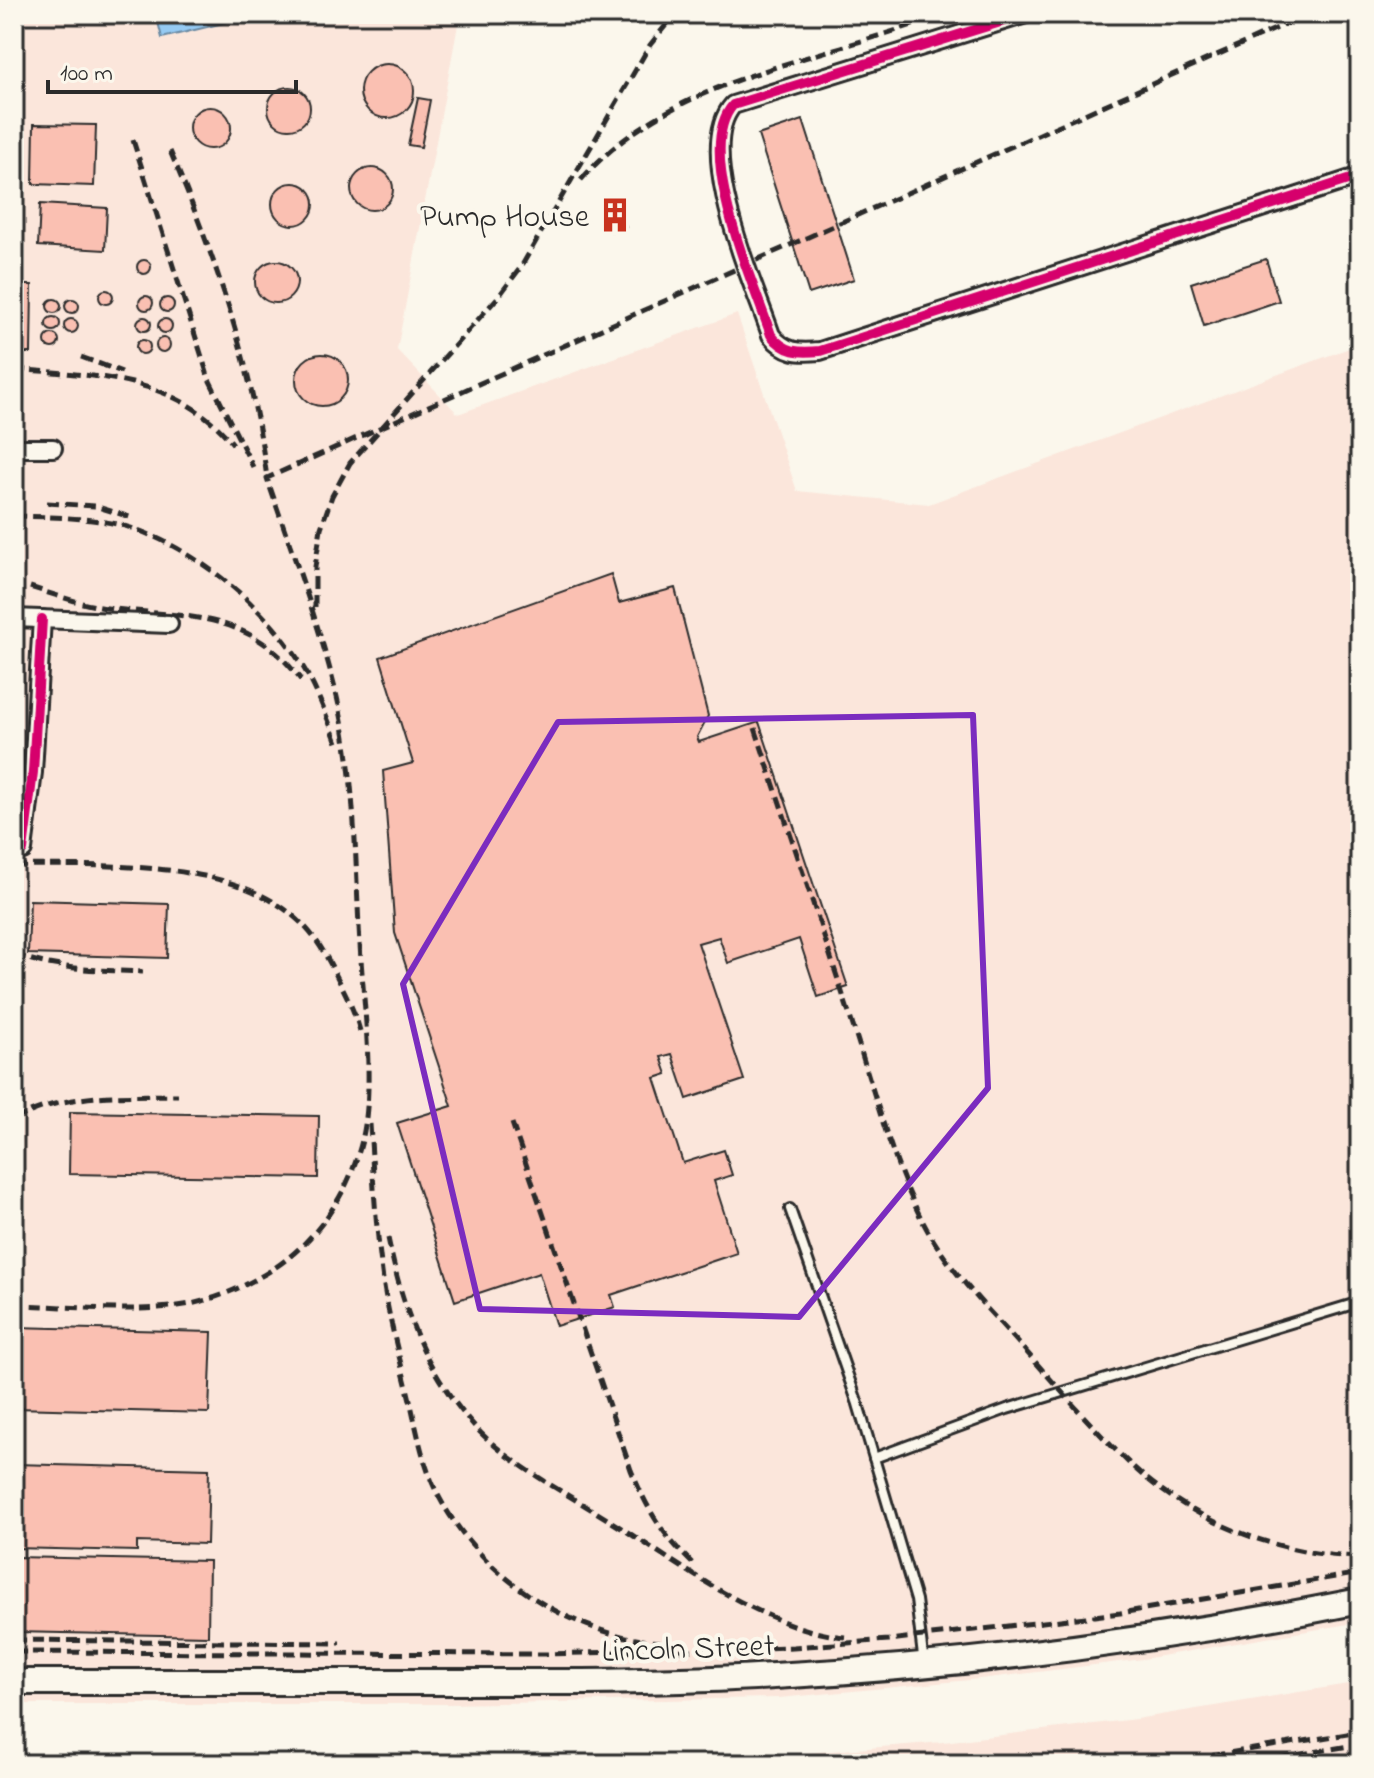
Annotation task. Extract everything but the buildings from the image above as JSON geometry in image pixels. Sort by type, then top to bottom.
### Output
[{"type":"main road","name":"Lincoln Street","points":[[14,1682],[588,1683],[773,1677],[925,1666],[1125,1641],[1253,1622],[1360,1601]]},
{"type":"street","points":[[1026,14],[733,105],[722,117],[719,162],[726,205],[771,335],[779,345],[790,351],[820,351],[1360,176]]},
{"type":"street","points":[[14,448],[53,448]]},
{"type":"street","points":[[14,618],[169,624]]},
{"type":"street","points":[[14,850],[23,850],[33,772],[42,619]]},
{"type":"lane","points":[[790,1209],[858,1404],[916,1600],[925,1666]]},
{"type":"lane","points":[[874,1458],[1007,1409],[1360,1302]]},
{"type":"highlighted area","points":[[973,715],[988,1088],[799,1317],[480,1309],[403,984],[558,722]]},
{"type":"shaded area","points":[[14,14],[156,14],[163,38],[260,14],[460,14],[397,350],[458,414],[737,314],[797,491],[929,504],[1360,344],[1360,1622],[1143,1659],[980,1679],[779,1698],[444,1704],[14,1704]]},
{"type":"shaded area","points":[[1360,1682],[1360,1754],[1311,1764],[668,1764],[943,1742],[1136,1719]]},
{"type":"shaded area","points":[[325,1759],[496,1762],[635,1764],[43,1764]]},
{"type":"water","points":[[156,14],[260,14],[162,38]]},
{"type":"railway","points":[[315,607],[315,567],[321,528],[332,496],[350,463],[499,296],[521,267],[650,45],[675,14]]},
{"type":"railway","points":[[581,180],[617,145],[658,117],[702,95],[749,76],[943,14]]},
{"type":"railway","points":[[14,1305],[158,1308],[203,1301],[239,1288],[273,1269],[306,1242],[343,1191],[359,1152],[367,1109],[368,1062],[348,758],[337,697],[322,641],[267,478],[1309,14]]},
{"type":"railway","points":[[133,140],[209,379],[253,467]]},
{"type":"railway","points":[[170,151],[230,311],[252,394],[267,478]]},
{"type":"railway","points":[[81,357],[122,372]]},
{"type":"railway","points":[[14,369],[104,378],[160,392],[187,404],[211,421],[233,444]]},
{"type":"railway","points":[[47,503],[95,506],[133,518]]},
{"type":"railway","points":[[14,516],[117,524],[172,545],[199,562],[249,602],[290,648],[315,690],[338,745]]},
{"type":"railway","points":[[30,587],[97,606],[188,616],[237,629],[259,640],[281,657],[301,680]]},
{"type":"railway","points":[[755,728],[892,1149],[922,1220],[943,1255],[1089,1422],[1154,1484],[1207,1518],[1266,1542],[1297,1550],[1360,1557]]},
{"type":"railway","points":[[14,865],[169,870],[245,888],[278,905],[311,933],[343,988],[360,1031]]},
{"type":"railway","points":[[14,954],[61,966],[143,972]]},
{"type":"railway","points":[[14,1120],[53,1104],[73,1100],[178,1095]]},
{"type":"railway","points":[[512,1123],[631,1470],[656,1520],[692,1563]]},
{"type":"railway","points":[[370,1124],[377,1229],[386,1298],[421,1448],[437,1493],[455,1523],[477,1550],[530,1596],[593,1627],[626,1637],[660,1642]]},
{"type":"railway","points":[[388,1238],[401,1292],[432,1366],[462,1412],[494,1445],[541,1479],[752,1608],[814,1632],[845,1637]]},
{"type":"railway","points":[[14,1652],[547,1654],[793,1647],[889,1640],[1120,1613],[1360,1573]]},
{"type":"railway","points":[[14,1640],[340,1643]]},
{"type":"railway","points":[[1159,1764],[1360,1732]]},
{"type":"railway","points":[[1244,1764],[1360,1744]]},
{"type":"cycle path","points":[[1026,14],[733,105],[722,126],[720,153],[723,184],[752,284],[771,335],[782,345],[799,352],[820,351],[1360,176]]},
{"type":"cycle path","points":[[14,850],[23,850],[33,772],[42,619]]},
{"type":"place","name":"Pump House","points":[[615,215]]}]
